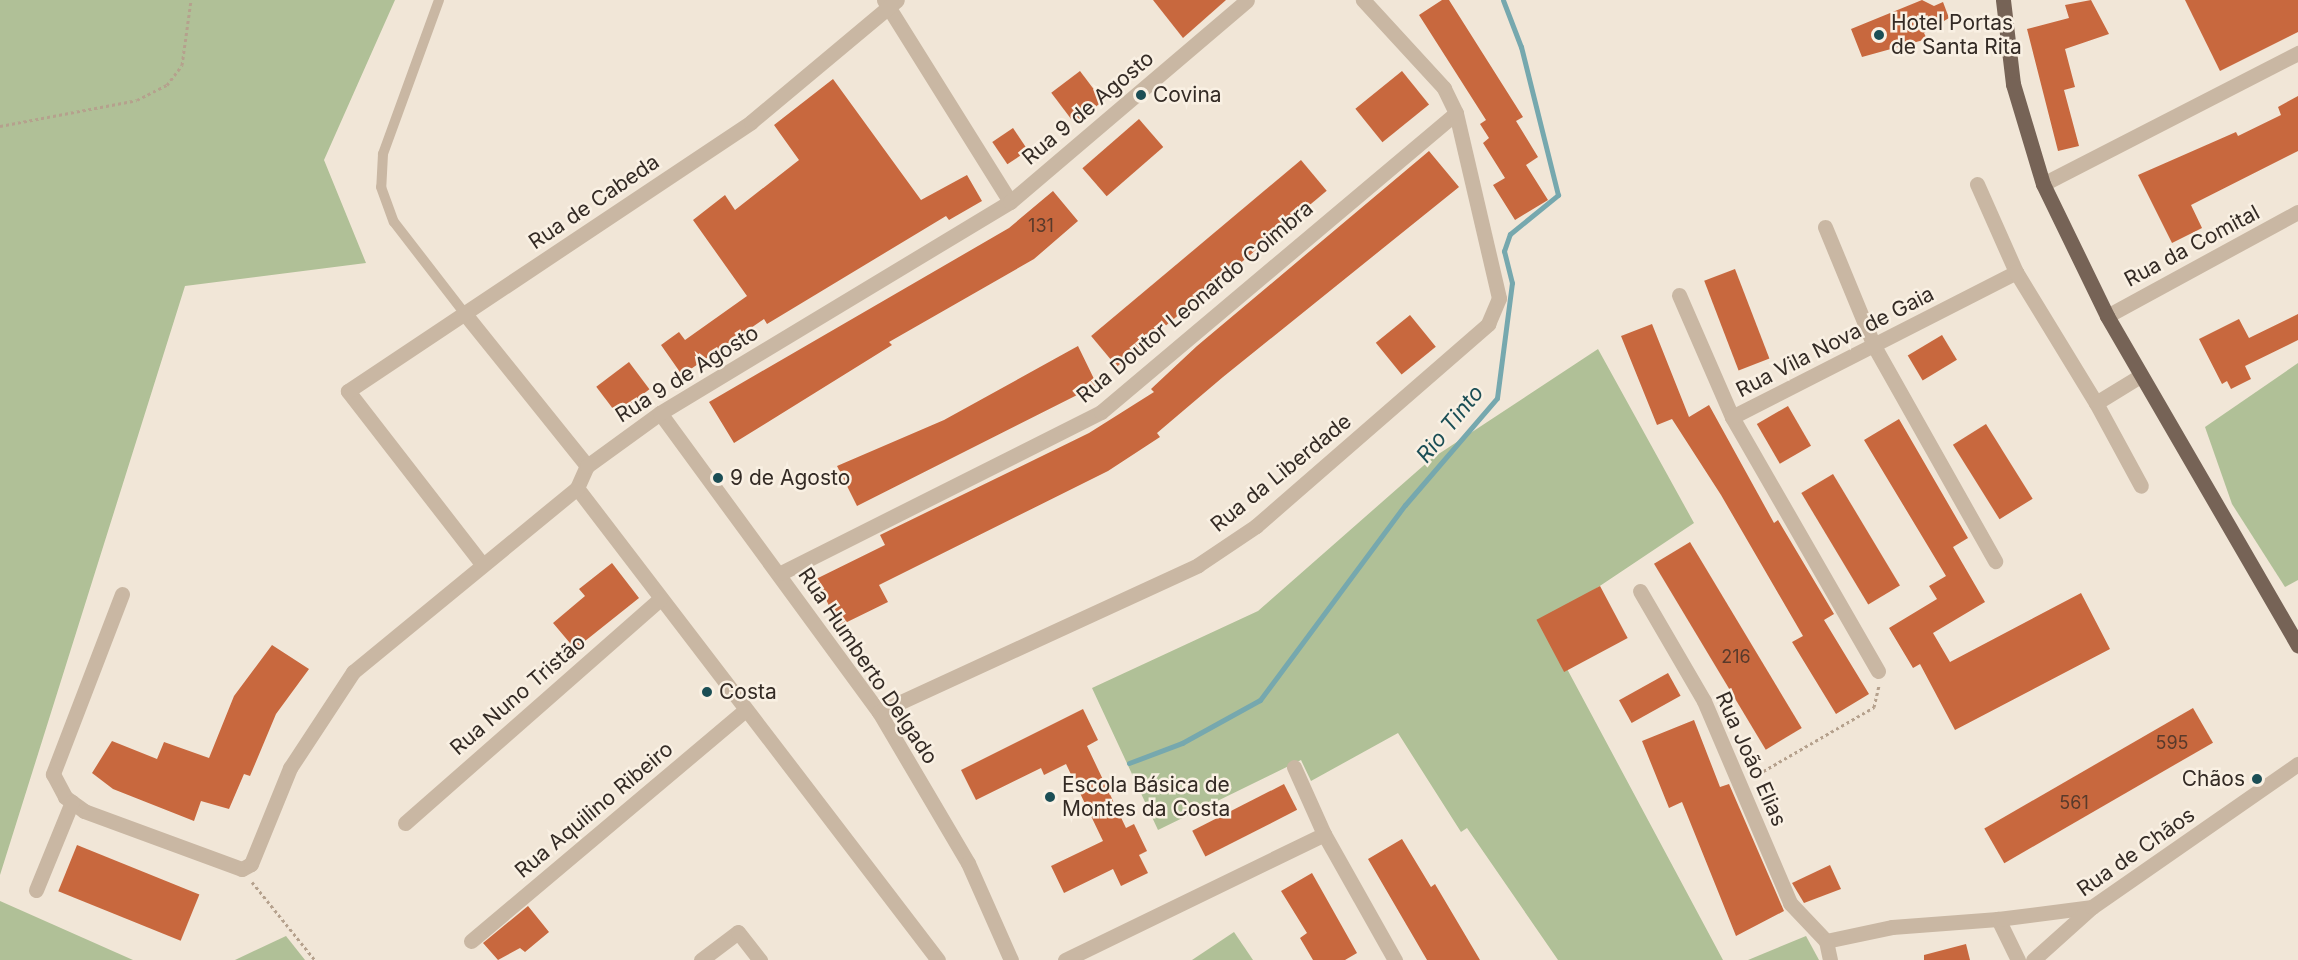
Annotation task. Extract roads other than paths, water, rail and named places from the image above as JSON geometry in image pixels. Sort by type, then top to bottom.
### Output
[{"type":"main road","points":[[2003,0],[2013,84],[2043,184],[2107,316],[2140,376],[2298,646]]},
{"type":"street","name":"Rua 9 de Agosto","points":[[586,466],[660,413],[1010,202],[1247,0]]},
{"type":"street","name":"Rua da Liberdade","points":[[879,712],[1198,565],[1256,526],[1488,324],[1499,298],[1456,113],[1444,88],[1363,0]]},
{"type":"street","name":"Rua de Cabeda","points":[[482,564],[348,392],[751,122],[889,2]]},
{"type":"street","points":[[889,2],[1010,202]]},
{"type":"street","points":[[2043,184],[2298,53]]},
{"type":"street","name":"Rua Doutor Leonardo Coimbra","points":[[781,573],[1101,412],[1456,113]]},
{"type":"street","points":[[1977,184],[2016,272],[2096,403],[2140,486]]},
{"type":"street","name":"Rua da Comital","points":[[2107,316],[2298,212]]},
{"type":"street","points":[[1825,227],[1874,346],[1995,561]]},
{"type":"street","name":"Rua Vila Nova de Gaia","points":[[1878,671],[1732,417],[2016,272]]},
{"type":"street","points":[[1679,295],[1732,417]]},
{"type":"street","points":[[122,594],[53,774],[72,802],[242,869],[251,864],[290,768],[353,672],[577,488],[586,466],[465,314]]},
{"type":"street","points":[[2096,403],[2140,376]]},
{"type":"street","name":"Rua Humberto Delgado","points":[[660,413],[781,573],[879,712],[968,863],[1011,960]]},
{"type":"street","points":[[577,488],[744,711],[938,960]]},
{"type":"street","name":"Rua João Elias","points":[[1640,591],[1704,701],[1790,903],[1826,941]]},
{"type":"street","name":"Rua Nuno Tristão","points":[[405,823],[660,599]]},
{"type":"street","name":"Rua Aquilino Ribeiro","points":[[471,941],[744,711]]},
{"type":"street","name":"Rua de Chãos","points":[[2033,960],[2092,906],[2298,764]]},
{"type":"street","points":[[1294,767],[1324,834],[1395,960]]},
{"type":"street","points":[[36,890],[72,802]]},
{"type":"street","points":[[1065,960],[1324,834]]},
{"type":"street","points":[[1830,960],[1826,941],[1892,927],[1998,919],[2092,906]]},
{"type":"street","points":[[1998,919],[2018,960]]},
{"type":"street","points":[[700,960],[738,932],[760,960]]},
{"type":"lane","points":[[439,0],[383,154],[381,187],[394,222],[465,314]]},
{"type":"waterway","name":"Rio Tinto","points":[[1129,763],[1182,743],[1260,700],[1405,505],[1497,398],[1512,283],[1504,251],[1510,234],[1558,195],[1521,47],[1503,0]]},
{"type":"place","name":"Hotel Portas de Santa Rita","points":[[1879,35]]},
{"type":"place","name":"Covina","points":[[1141,95]]},
{"type":"place","name":"9 de Agosto","points":[[718,478]]},
{"type":"place","name":"Costa","points":[[707,692]]},
{"type":"place","name":"Chãos","points":[[2257,779]]},
{"type":"place","name":"Escola Básica de Montes da Costa","points":[[1050,797]]}]
